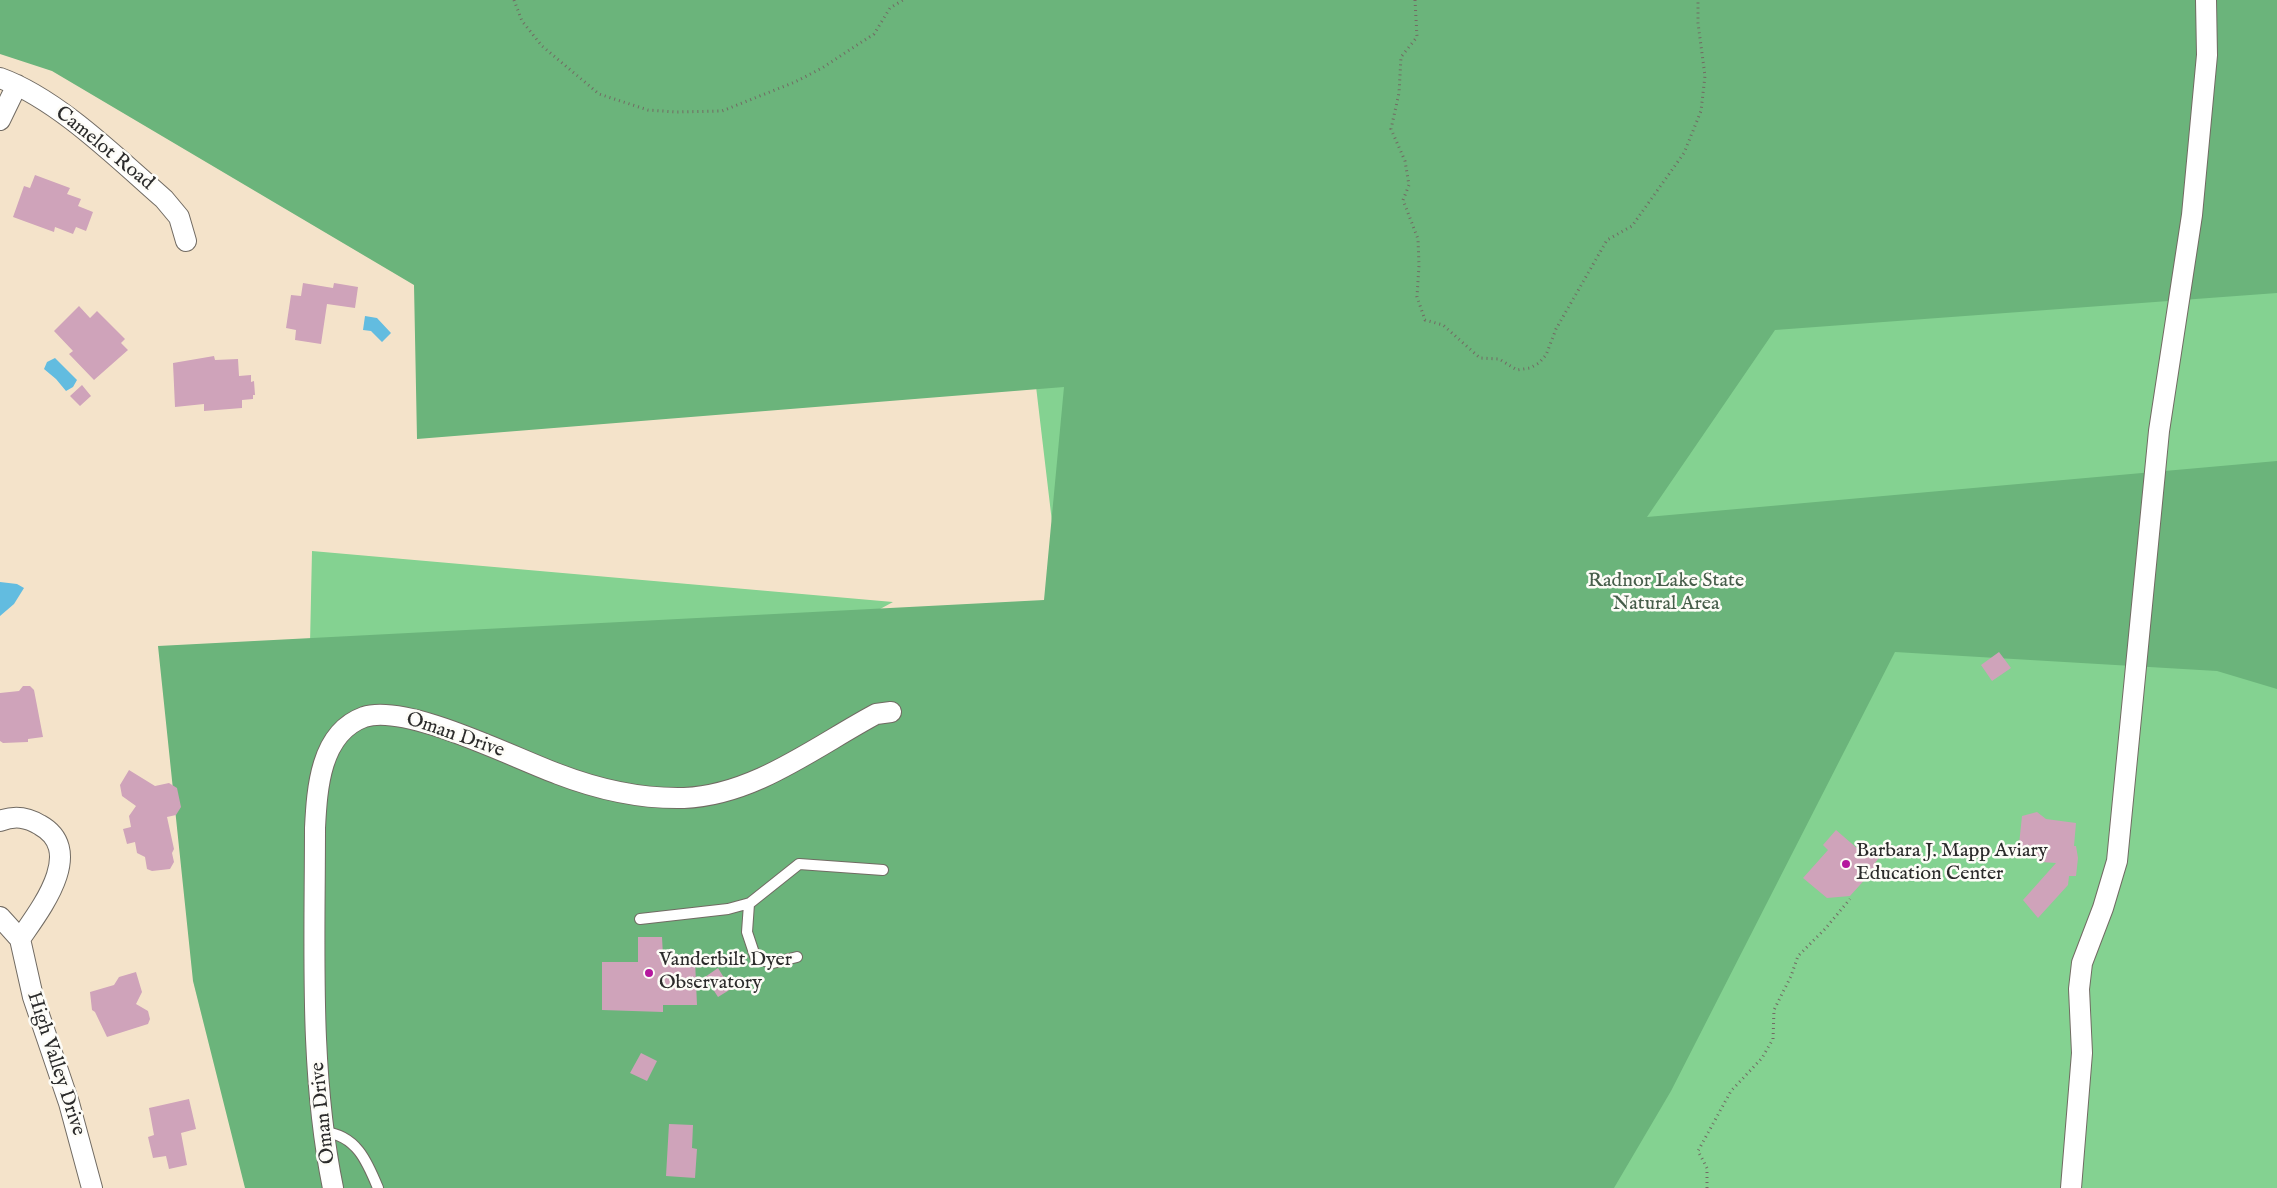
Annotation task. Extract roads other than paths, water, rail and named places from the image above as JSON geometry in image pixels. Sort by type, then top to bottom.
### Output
[{"type":"street","points":[[2071,1188],[2082,1053],[2079,990],[2082,963],[2103,908],[2117,861],[2159,431],[2193,205],[2207,55],[2206,0]]},
{"type":"street","points":[[0,120],[8,82]]},
{"type":"street","name":"Camelot Road","points":[[8,82],[50,105],[73,122],[164,199],[179,217],[186,241]]},
{"type":"street","name":"Oman Drive","points":[[333,1188],[324,1132],[317,1023],[315,821],[317,794],[329,751],[345,728],[363,718],[389,714],[421,721],[559,775],[608,790],[663,798],[684,798],[702,796],[748,784],[876,714],[891,712]]},
{"type":"street","points":[[0,821],[19,817],[44,826],[55,840],[59,854],[59,872],[52,889],[20,939]]},
{"type":"street","name":"High Valley Drive","points":[[0,917],[20,939],[33,997],[69,1103],[92,1188]]},
{"type":"lane","points":[[640,919],[728,909],[749,904],[799,864],[883,870]]},
{"type":"lane","points":[[749,904],[747,932],[756,959],[773,963],[797,957]]},
{"type":"lane","points":[[324,1132],[339,1134],[348,1139],[366,1162],[378,1188]]},
{"type":"water","points":[[365,316],[377,318],[391,333],[382,342],[371,331],[363,330]]},
{"type":"water","points":[[55,358],[77,380],[73,387],[66,391],[44,369],[47,362]]},
{"type":"water","points":[[0,582],[17,584],[24,588],[14,604],[0,616]]},
{"type":"place","name":"Barbara J. Mapp Aviary Education Center","points":[[1846,864]]},
{"type":"place","name":"Vanderbilt Dyer Observatory","points":[[649,973]]},
{"type":"park label","name":"Radnor Lake State Natural Area","points":[[1666,594]]}]
